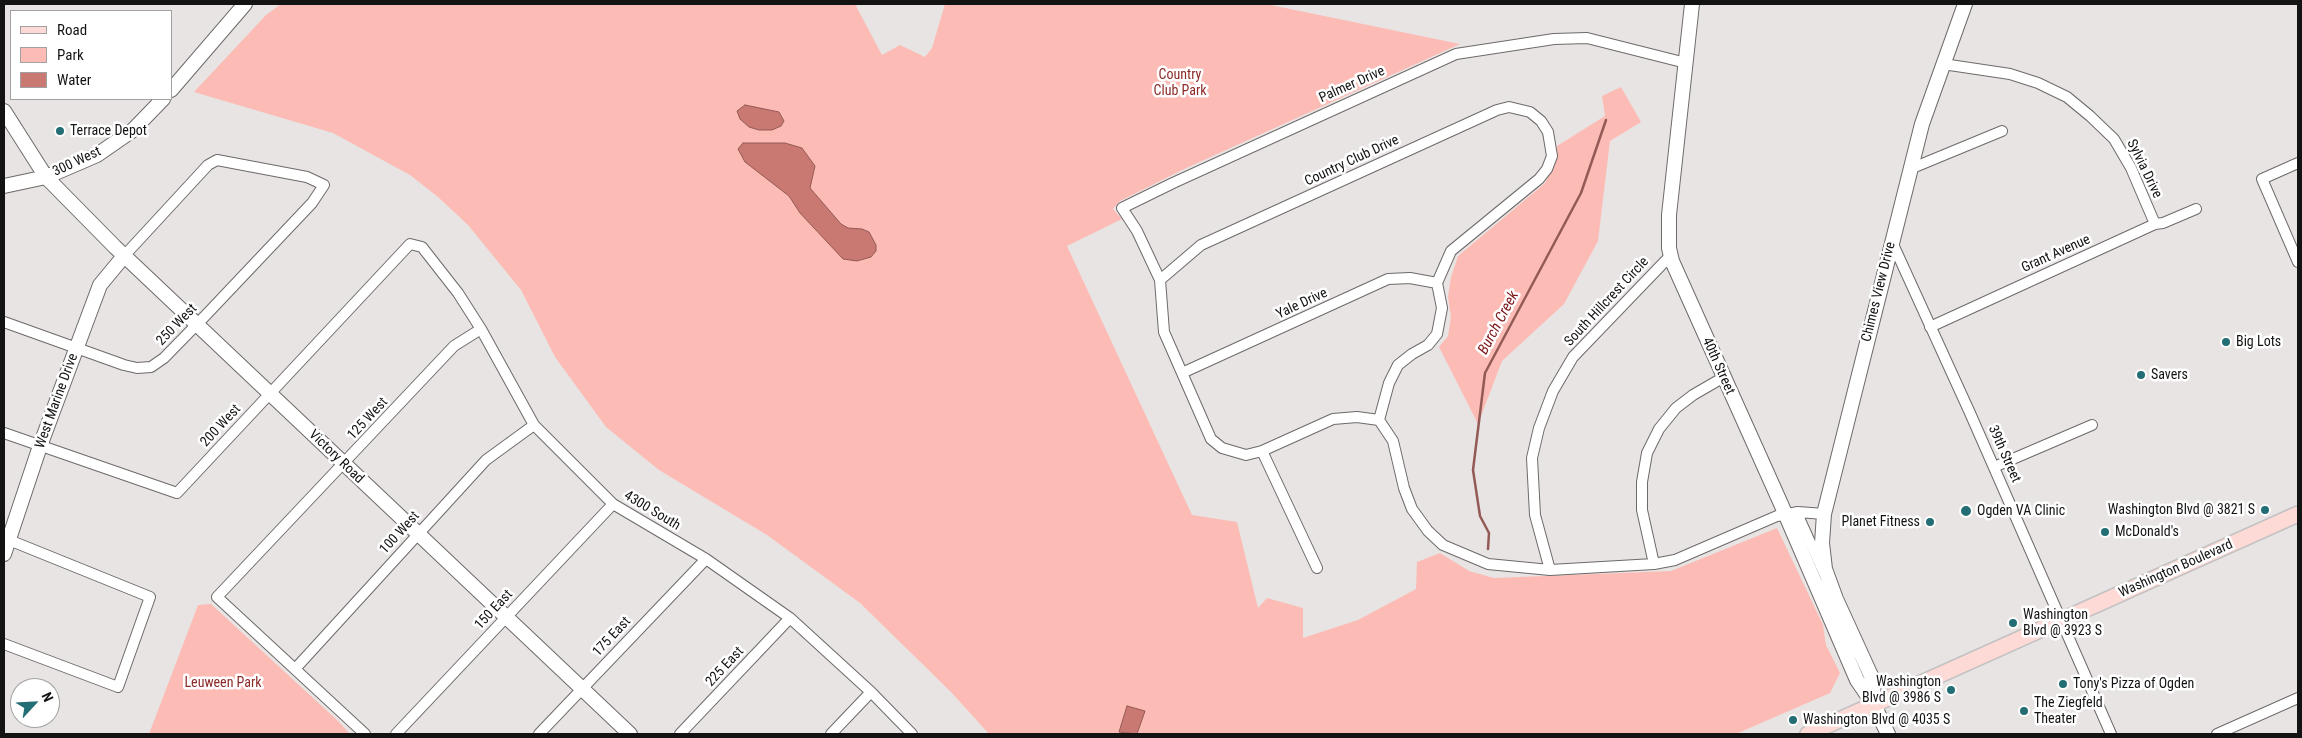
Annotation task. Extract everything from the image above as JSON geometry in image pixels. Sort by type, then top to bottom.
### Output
[{"type":"main road","points":[[172,89],[245,4]]},
{"type":"main road","name":"40th Street","points":[[1692,4],[1669,215],[1671,255],[1677,274],[1724,377],[1792,513],[1853,672],[1860,686],[1874,705],[1888,734]]},
{"type":"main road","name":"Chimes View Drive","points":[[1830,585],[1822,552],[1824,514],[1926,110],[1965,4]]},
{"type":"main road","name":"300 West","points":[[4,186],[46,177],[101,153],[133,130],[162,100]]},
{"type":"main road","name":"Victory Road","points":[[4,111],[46,177],[124,256],[630,734]]},
{"type":"main road","name":"West Marine Drive","points":[[4,554],[6,539],[100,285],[124,256]]},
{"type":"main road","name":"Washington Boulevard","points":[[1808,734],[2298,514]]},
{"type":"main road","name":"40th Street","points":[[1830,585],[1873,680],[1874,705]]},
{"type":"street","name":"Palmer Drive","points":[[1160,280],[1137,231],[1122,208],[1182,178],[1456,54],[1554,39],[1587,38],[1686,63]]},
{"type":"street","name":"Sylvia Drive","points":[[1943,64],[2010,74],[2038,83],[2067,97],[2114,139],[2131,168],[2155,224]]},
{"type":"street","name":"Country Club Drive","points":[[1160,280],[1202,245],[1488,114],[1509,107],[1530,112],[1541,121],[1548,132],[1552,156],[1547,169],[1539,179],[1451,251],[1437,283]]},
{"type":"street","points":[[1910,169],[2002,131]]},
{"type":"street","name":"250 West","points":[[4,322],[124,366],[137,368],[151,367],[164,358],[312,204],[324,185],[307,177],[217,160],[208,165],[124,256]]},
{"type":"street","points":[[2298,163],[2262,179],[2298,262]]},
{"type":"street","name":"Grant Avenue","points":[[1930,327],[2155,224],[2164,223],[2196,209]]},
{"type":"street","name":"39th Street","points":[[1892,242],[2062,620],[2111,734]]},
{"type":"street","name":"4300 South","points":[[410,244],[422,247],[458,293],[534,425],[613,504],[706,558],[790,618],[871,692],[912,734]]},
{"type":"street","name":"200 West","points":[[4,433],[177,493],[410,244]]},
{"type":"street","name":"South Hillcrest Circle","points":[[1550,570],[1535,515],[1532,458],[1539,428],[1549,400],[1573,357],[1671,255]]},
{"type":"street","name":"Yale Drive","points":[[1182,374],[1388,279],[1410,278],[1437,283]]},
{"type":"street","points":[[1160,280],[1164,332],[1212,439],[1222,448],[1233,453],[1246,455],[1262,451],[1333,418],[1357,417],[1379,420],[1393,441],[1404,488],[1412,509],[1428,532],[1444,545],[1488,564],[1550,570],[1654,564],[1675,560],[1792,513],[1824,514]]},
{"type":"street","points":[[1379,420],[1389,383],[1398,365],[1428,345],[1437,334],[1442,308],[1437,283]]},
{"type":"street","name":"125 West","points":[[295,669],[217,597],[344,465],[454,346],[481,330]]},
{"type":"street","points":[[1654,564],[1642,510],[1642,482],[1647,453],[1659,429],[1676,408],[1693,395],[1724,377]]},
{"type":"street","name":"100 West","points":[[295,669],[486,460],[534,425]]},
{"type":"street","points":[[1994,468],[2092,425]]},
{"type":"street","points":[[1262,451],[1318,568]]},
{"type":"street","name":"150 East","points":[[396,734],[613,504]]},
{"type":"street","name":"40th Street","points":[[1792,513],[1830,585]]},
{"type":"street","points":[[4,644],[118,687],[150,598],[6,539]]},
{"type":"street","name":"175 East","points":[[540,734],[706,558]]},
{"type":"street","name":"225 East","points":[[680,734],[790,618]]},
{"type":"street","points":[[295,669],[365,734]]},
{"type":"street","points":[[831,734],[871,692]]},
{"type":"street","points":[[2217,734],[2298,698]]},
{"type":"green space","name":"Country Club Park","points":[[281,4],[855,4],[882,55],[900,45],[925,57],[932,48],[945,4],[1266,4],[1460,44],[1182,170],[1120,201],[1113,209],[1122,219],[1067,246],[1192,515],[1237,522],[1258,608],[1267,598],[1303,608],[1303,638],[1358,620],[1416,589],[1417,562],[1440,553],[1469,571],[1494,578],[1671,571],[1777,528],[1823,625],[1826,645],[1840,673],[1830,693],[1736,734],[989,734],[951,692],[860,603],[767,535],[659,470],[606,427],[555,357],[521,290],[468,225],[438,197],[410,175],[333,133],[194,92],[266,15]]},
{"type":"green space","points":[[1621,87],[1641,122],[1610,141],[1598,241],[1564,304],[1502,361],[1478,424],[1439,347],[1448,336],[1451,317],[1448,297],[1451,277],[1458,256],[1544,184],[1553,169],[1557,156],[1557,146],[1605,116],[1602,96]]},
{"type":"green space","name":"Leuween Park","points":[[211,604],[350,734],[149,734],[198,605]]},
{"type":"water","points":[[745,105],[779,112],[784,121],[781,126],[772,130],[759,130],[749,127],[740,119],[737,111]]},
{"type":"water","points":[[743,143],[785,143],[802,148],[815,166],[810,188],[841,224],[848,228],[862,229],[869,232],[876,245],[876,251],[871,257],[857,261],[843,259],[800,213],[789,196],[745,162],[738,149]]},
{"type":"water","points":[[1127,706],[1145,711],[1137,734],[1119,732]]},
{"type":"waterway","name":"Burch Creek","points":[[1488,549],[1489,533],[1480,516],[1473,470],[1485,373],[1581,193],[1606,120]]},
{"type":"place","name":"Terrace Depot","points":[[60,131]]},
{"type":"place","name":"Big Lots","points":[[2226,342]]},
{"type":"place","name":"Savers","points":[[2141,375]]},
{"type":"place","name":"Washington Blvd @ 3821 S","points":[[2265,510]]},
{"type":"place","name":"Ogden VA Clinic","points":[[1966,511]]},
{"type":"place","name":"Planet Fitness","points":[[1930,522]]},
{"type":"place","name":"McDonald's","points":[[2105,532]]},
{"type":"place","name":"Washington Blvd @ 3923 S","points":[[2013,623]]},
{"type":"place","name":"Tony's Pizza of Ogden","points":[[2063,684]]},
{"type":"place","name":"Washington Blvd @ 3986 S","points":[[1951,690]]},
{"type":"place","name":"The Ziegfeld Theater","points":[[2024,711]]},
{"type":"place","name":"Washington Blvd @ 4035 S","points":[[1793,720]]}]
